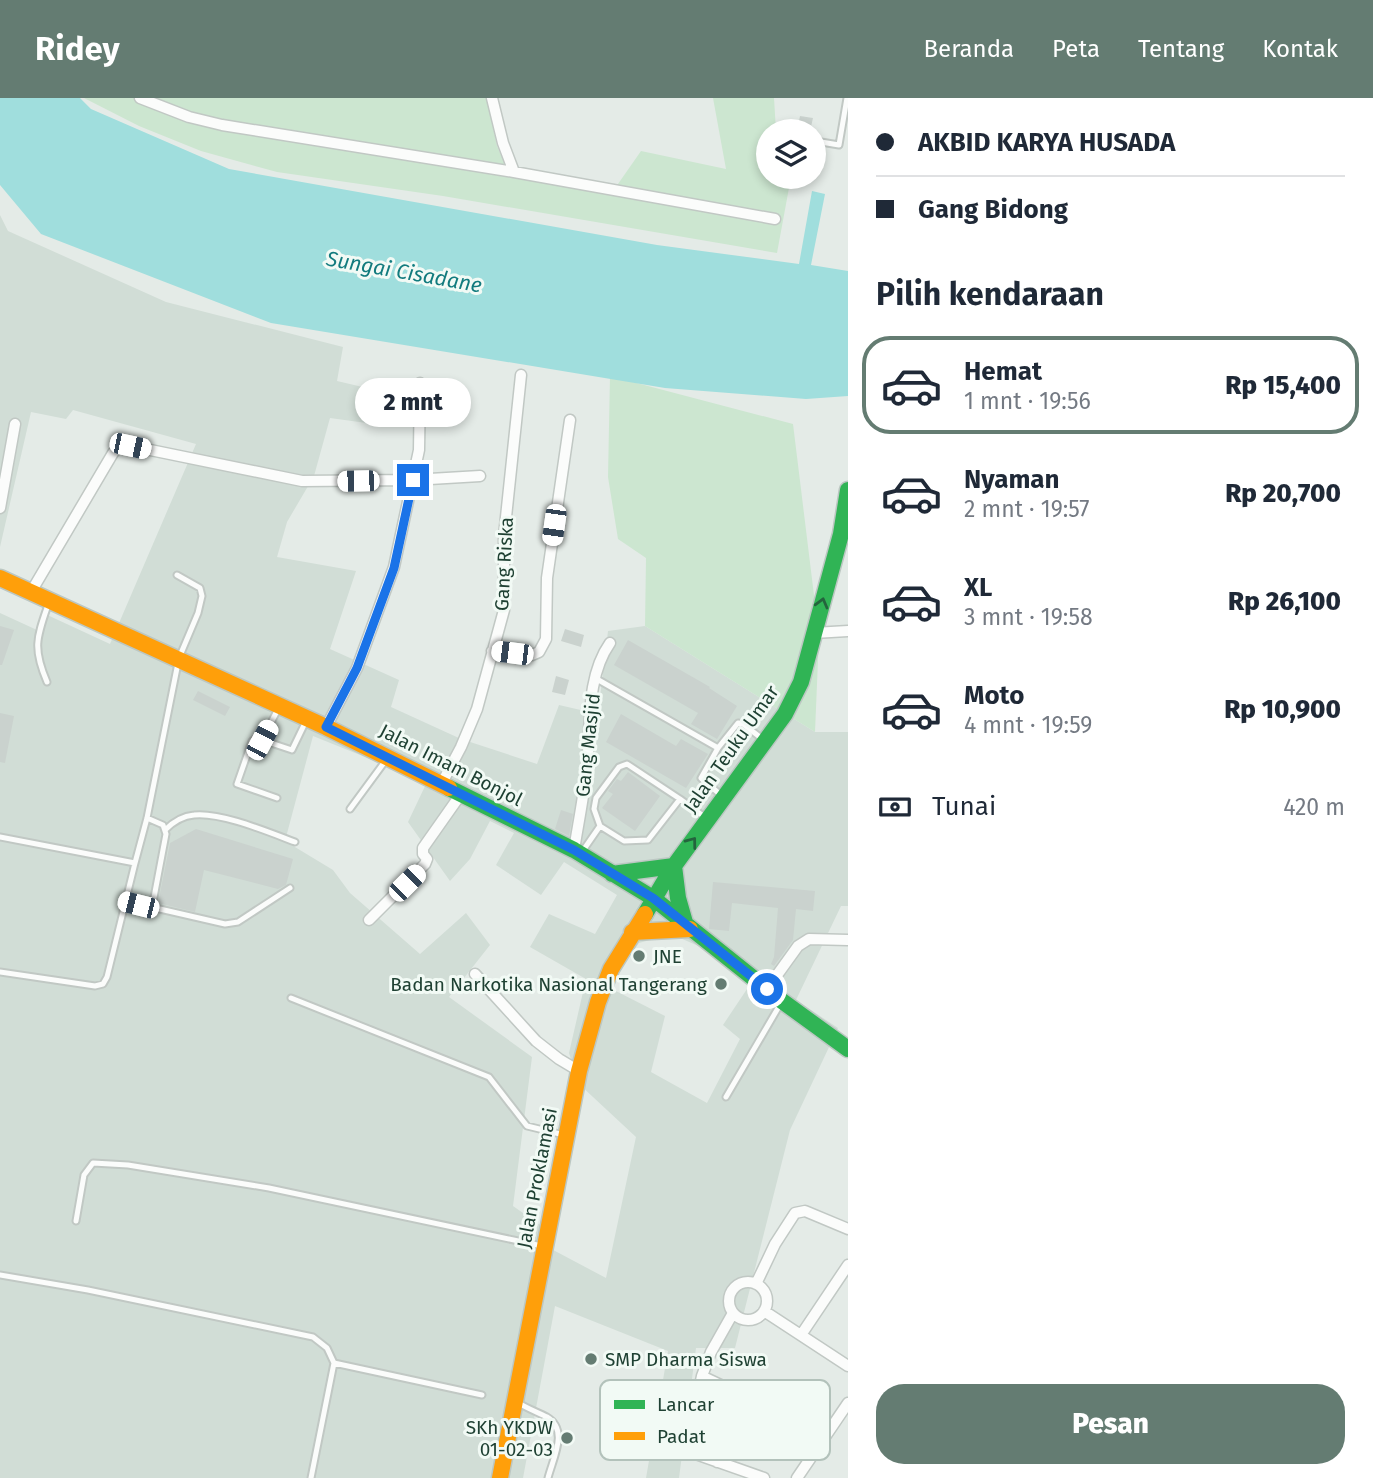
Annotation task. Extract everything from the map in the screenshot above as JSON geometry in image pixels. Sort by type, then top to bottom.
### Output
[{"type":"main road","name":"Jalan Teuku Umar","points":[[653,898],[785,714],[801,682],[844,531],[848,490]]},
{"type":"main road","name":"Jalan Imam Bonjol","points":[[0,578],[280,705],[577,852],[653,898],[782,1001],[848,1049]]},
{"type":"main road","points":[[612,874],[674,866],[678,898],[688,928],[632,932]]},
{"type":"main road","name":"Jalan Proklamasi","points":[[500,1478],[579,1071],[598,1002],[611,969],[653,898]]},
{"type":"street","points":[[140,98],[189,117],[222,125],[514,172],[775,219]]},
{"type":"street","points":[[492,98],[503,143],[514,172]]},
{"type":"street","name":"Gang Riska","points":[[442,783],[477,709],[504,610],[503,536],[521,375]]},
{"type":"street","points":[[326,727],[357,668],[394,568],[419,450],[420,383]]},
{"type":"street","points":[[492,651],[532,655],[539,652],[546,639],[547,578],[570,420]]},
{"type":"street","points":[[0,508],[15,424]]},
{"type":"street","points":[[31,592],[113,453],[121,444],[302,481],[413,480],[480,476]]},
{"type":"street","points":[[814,633],[848,631]]},
{"type":"street","name":"Gang Masjid","points":[[577,852],[595,678],[600,657],[610,643]]},
{"type":"street","points":[[369,920],[425,864],[427,859],[423,848],[461,794]]},
{"type":"street","points":[[767,989],[798,946],[809,939],[848,940]]},
{"type":"street","points":[[475,974],[536,1041],[579,1071]]},
{"type":"street","points":[[756,1284],[775,1244],[795,1213],[805,1211],[848,1229]]},
{"type":"street","points":[[801,1335],[848,1265]]},
{"type":"street","points":[[744,1282],[756,1284],[765,1292],[767,1305],[761,1316],[743,1320],[733,1313],[729,1301],[733,1289],[744,1282]]},
{"type":"street","points":[[764,1311],[848,1366]]},
{"type":"street","points":[[701,1380],[712,1352],[733,1313]]},
{"type":"street","points":[[702,1376],[709,1380]]},
{"type":"street","points":[[830,1429],[848,1403]]},
{"type":"street","points":[[711,1460],[764,1478]]},
{"type":"street","points":[[797,1478],[809,1460]]},
{"type":"lane","points":[[826,143],[839,145],[848,98]]},
{"type":"lane","points":[[0,972],[95,986],[103,984],[107,977],[147,818],[179,658],[198,613],[202,596],[200,588],[177,575]]},
{"type":"lane","points":[[47,682],[36,650],[50,600]]},
{"type":"lane","points":[[595,678],[718,748]]},
{"type":"lane","points":[[262,740],[280,705]]},
{"type":"lane","points":[[277,798],[237,784],[252,741],[256,738],[292,750],[308,719]]},
{"type":"lane","points":[[724,798],[701,778],[718,748],[738,723],[765,742]]},
{"type":"lane","points":[[350,809],[388,757]]},
{"type":"lane","points":[[680,799],[648,840],[624,841],[600,826],[594,809],[596,798],[619,767],[627,764],[680,799],[709,820]]},
{"type":"lane","points":[[165,830],[175,821],[193,815],[212,816],[295,842]]},
{"type":"lane","points":[[147,818],[163,825],[165,830],[152,908]]},
{"type":"lane","points":[[577,852],[600,826]]},
{"type":"lane","points":[[0,837],[135,863]]},
{"type":"lane","points":[[124,901],[225,924],[238,922],[290,888]]},
{"type":"lane","points":[[291,998],[489,1077],[527,1126],[567,1136]]},
{"type":"lane","points":[[726,1097],[782,1001]]},
{"type":"lane","points":[[76,1221],[83,1175],[93,1163],[128,1165],[269,1188],[545,1247]]},
{"type":"lane","points":[[0,1275],[88,1290],[313,1337],[327,1348],[334,1363],[311,1478]]},
{"type":"lane","points":[[334,1363],[482,1395]]},
{"type":"lane","points":[[515,1401],[558,1425],[560,1433],[548,1478]]},
{"type":"shaded area","points":[[0,215],[8,231],[166,302],[343,347],[337,381],[384,392],[381,425],[330,418],[314,476],[287,522],[277,557],[356,571],[330,649],[399,680],[391,707],[461,739],[537,764],[559,705],[598,714],[608,631],[645,626],[815,732],[848,732],[848,906],[841,906],[796,1000],[838,1028],[790,1130],[735,1348],[696,1348],[692,1380],[663,1380],[668,1351],[555,1306],[523,1478],[0,1478],[0,613],[37,630],[43,613],[110,644],[196,444],[73,410],[66,419],[31,412],[0,547]],"holes":[[[313,736],[427,782],[408,822],[450,881],[470,859],[490,821],[514,833],[496,865],[541,895],[564,862],[617,895],[595,934],[549,914],[530,947],[586,979],[569,1053],[579,1084],[636,1137],[606,1278],[540,1243],[543,1227],[513,1206],[532,1057],[449,997],[490,945],[466,913],[420,954],[350,893],[333,870],[285,841]],[[671,934],[712,952],[753,980],[723,1025],[740,1039],[707,1103],[651,1072],[665,1016],[608,987],[639,943]]]},
{"type":"shaded area","points":[[649,1460],[681,1460],[679,1478],[646,1478]]},
{"type":"green space","points":[[84,98],[487,98],[497,146],[510,176],[611,194],[641,151],[726,169],[713,98],[774,98],[775,119],[756,119],[756,189],[789,189],[777,253],[443,196],[277,172],[201,151],[139,126]]},
{"type":"green space","points":[[610,376],[793,424],[819,636],[815,732],[645,626],[646,558],[618,539],[608,477]]},
{"type":"water","name":"Sungai Cisadane","points":[[0,98],[80,98],[91,109],[229,169],[657,245],[799,264],[812,191],[825,194],[811,265],[848,271],[848,396],[806,399],[665,388],[271,323],[41,234],[0,185]]},
{"type":"building","points":[[0,626],[14,630],[2,665],[0,665]]},
{"type":"building","points":[[565,629],[584,635],[581,647],[561,641]]},
{"type":"building","points":[[628,640],[710,687],[737,706],[717,739],[691,724],[698,713],[614,665]]},
{"type":"building","points":[[556,676],[569,680],[565,695],[552,692]]},
{"type":"building","points":[[198,691],[230,707],[225,716],[193,700]]},
{"type":"building","points":[[0,713],[14,716],[5,763],[0,762]]},
{"type":"building","points":[[621,714],[676,746],[681,739],[708,754],[686,788],[606,742]]},
{"type":"building","points":[[628,772],[660,796],[635,831],[602,808],[613,794],[608,791],[617,779],[621,781]]},
{"type":"building","points":[[561,810],[573,814],[569,836],[555,829]]},
{"type":"building","points":[[196,829],[293,859],[286,885],[278,889],[204,870],[195,912],[158,903],[170,843]]},
{"type":"building","points":[[713,882],[815,891],[813,911],[796,909],[793,940],[774,966],[771,964],[774,957],[778,908],[732,903],[729,931],[709,929]]},
{"type":"traffic: fast","points":[[645,914],[671,870],[785,714],[801,682],[841,534],[848,490]]},
{"type":"traffic: fast","points":[[449,788],[574,850],[653,898],[782,1001],[848,1049]]},
{"type":"traffic: fast","points":[[612,874],[674,866],[678,898],[686,926]]},
{"type":"traffic: slow","points":[[0,578],[326,727],[449,788]]},
{"type":"traffic: slow","points":[[500,1478],[579,1071],[598,1002],[611,969],[645,914]]},
{"type":"traffic: slow","points":[[632,932],[690,929]]},
{"type":"place","name":"JNE","points":[[639,956]]},
{"type":"place","name":"Badan Narkotika Nasional Tangerang","points":[[721,984]]},
{"type":"place","name":"SMP Dharma Siswa","points":[[591,1359]]},
{"type":"place","name":"SKh YKDW 01-02-03","points":[[567,1438]]},
{"type":"route","points":[[413,480],[394,568],[357,668],[326,727],[574,850],[653,898],[767,989]]}]
